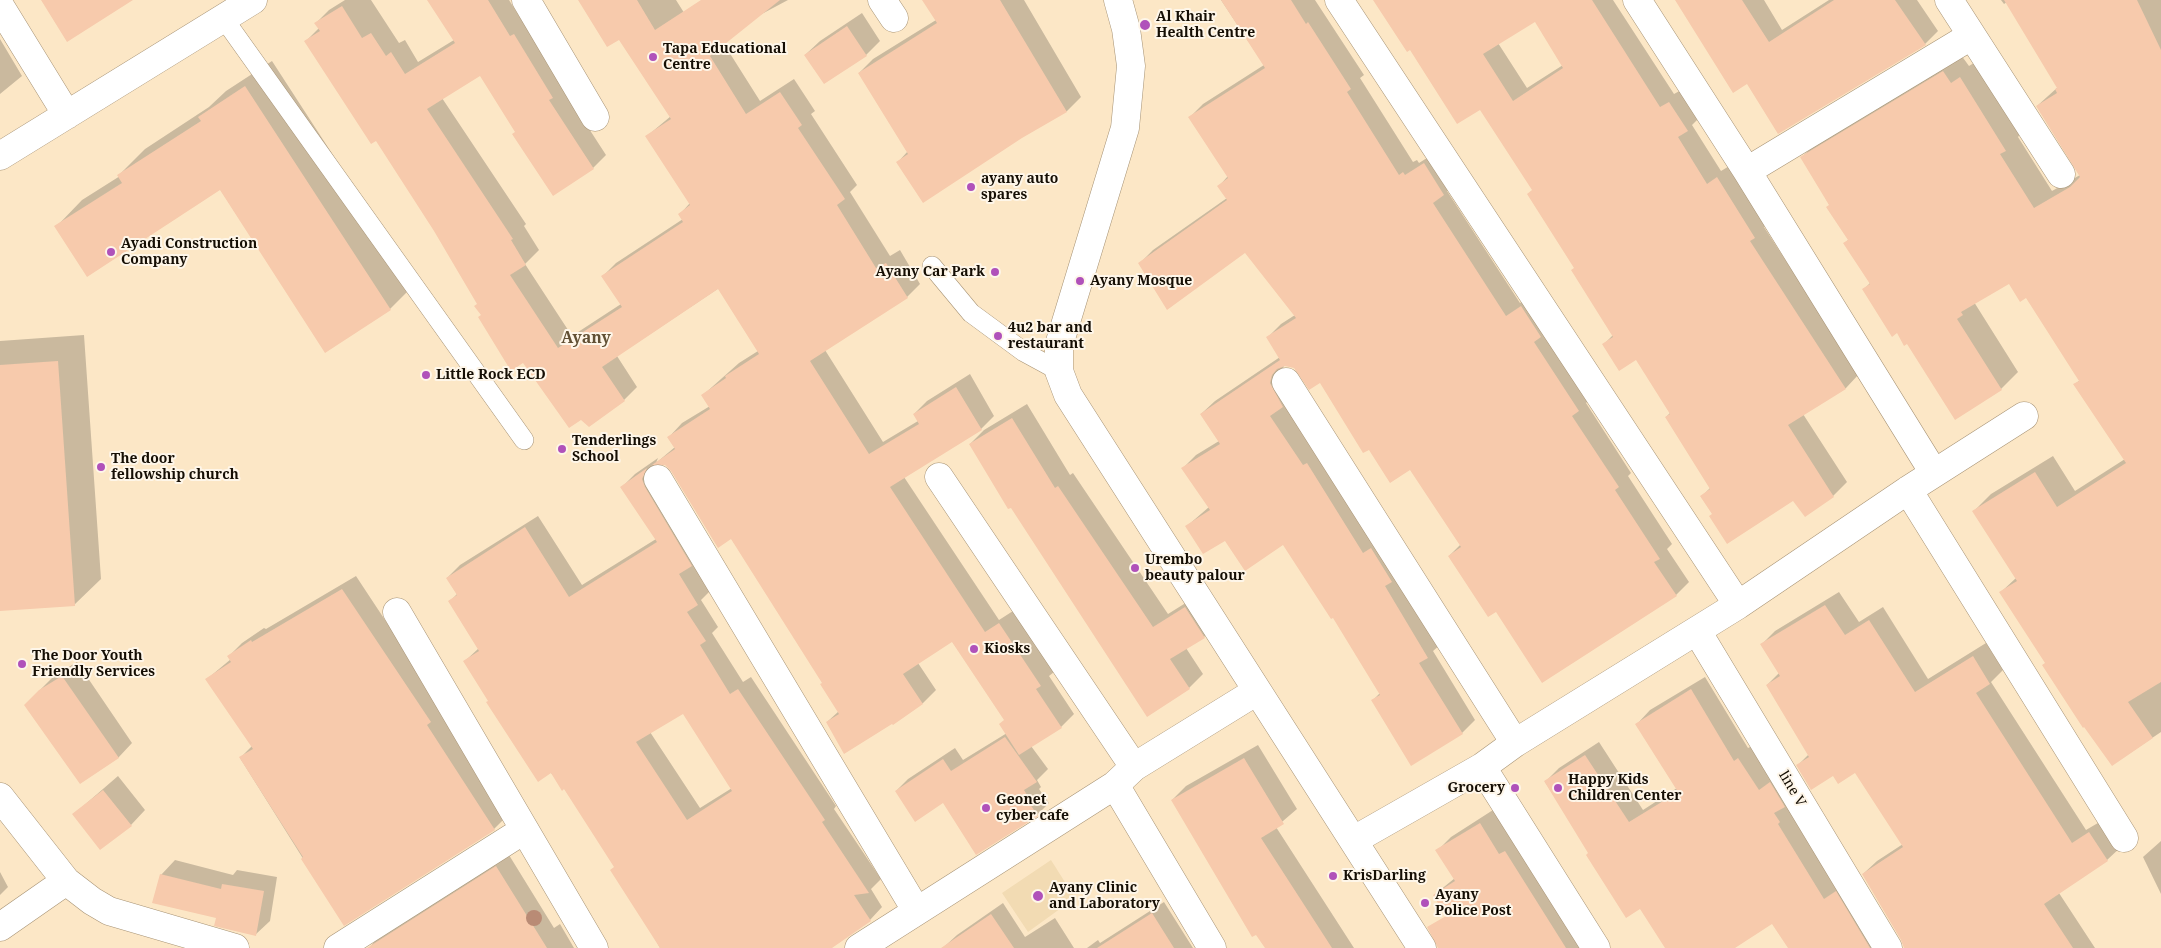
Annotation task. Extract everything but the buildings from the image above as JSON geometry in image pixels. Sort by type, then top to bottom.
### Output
[{"type":"street","points":[[0,156],[253,0]]},
{"type":"street","points":[[526,0],[595,117]]},
{"type":"street","points":[[1118,0],[1126,30],[1131,66],[1125,128],[1059,345],[1059,371],[1068,395],[1422,948]]},
{"type":"street","points":[[1339,0],[1738,605]]},
{"type":"street","points":[[1637,0],[1747,171],[1934,473]]},
{"type":"street","points":[[1949,0],[2062,174]]},
{"type":"street","points":[[0,6],[67,115]]},
{"type":"street","points":[[1747,171],[1971,36]]},
{"type":"street","points":[[1286,382],[1515,743]]},
{"type":"street","points":[[1354,840],[1482,767],[1515,743],[1738,605],[1908,490],[2024,416]]},
{"type":"street","points":[[938,477],[1125,776],[1212,948]]},
{"type":"street","points":[[658,479],[916,910]]},
{"type":"street","points":[[1908,490],[2124,838]]},
{"type":"street","points":[[398,612],[594,948]]},
{"type":"street","name":"line V","points":[[1697,630],[1888,948]]},
{"type":"street","points":[[859,948],[889,940],[916,910],[1257,691]]},
{"type":"street","points":[[1482,767],[1596,948]]},
{"type":"street","points":[[0,797],[66,881],[92,901],[109,910],[235,948]]},
{"type":"street","points":[[338,948],[524,830]]},
{"type":"street","points":[[0,927],[66,881]]},
{"type":"street","points":[[0,938],[6,948]]},
{"type":"lane","points":[[224,19],[524,440]]},
{"type":"lane","points":[[932,266],[971,313],[1024,352],[1059,371]]},
{"type":"shaded area","name":"Ayany Clinic and Laboratory","points":[[1051,860],[1075,898],[1028,932],[1002,893]]},
{"type":"place","name":"Al Khair Health Centre","points":[[1145,25]]},
{"type":"place","name":"Tapa Educational Centre","points":[[653,57]]},
{"type":"place","name":"ayany auto spares","points":[[971,187]]},
{"type":"place","name":"Ayadi Construction Company","points":[[111,252]]},
{"type":"place","name":"Ayany Car Park","points":[[995,272]]},
{"type":"place","name":"Ayany Mosque","points":[[1080,281]]},
{"type":"place","name":"4u2 bar and restaurant","points":[[998,336]]},
{"type":"place","name":"Little Rock ECD","points":[[426,375]]},
{"type":"place","name":"Tenderlings School","points":[[562,449]]},
{"type":"place","name":"The door fellowship church","points":[[101,467]]},
{"type":"place","name":"Urembo beauty palour","points":[[1135,568]]},
{"type":"place","name":"Kiosks","points":[[974,649]]},
{"type":"place","name":"The Door Youth Friendly Services","points":[[22,664]]},
{"type":"place","name":"Grocery","points":[[1515,788]]},
{"type":"place","name":"Happy Kids Children Center","points":[[1558,788]]},
{"type":"place","name":"Geonet cyber cafe","points":[[986,808]]},
{"type":"place","name":"KrisDarling","points":[[1333,876]]},
{"type":"place","name":"Ayany Clinic and Laboratory","points":[[1038,896]]},
{"type":"place","name":"Ayany Police Post","points":[[1425,903]]},
{"type":"district","name":"Ayany","points":[[586,338]]}]
